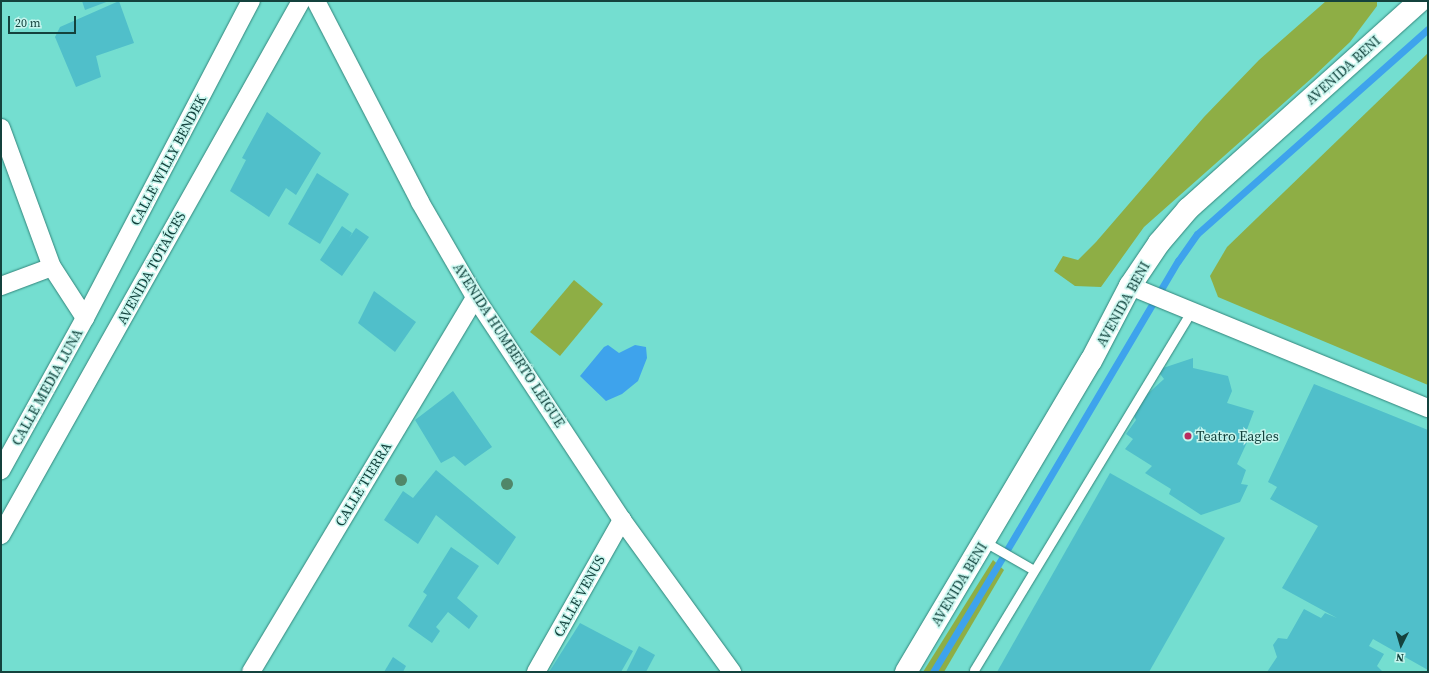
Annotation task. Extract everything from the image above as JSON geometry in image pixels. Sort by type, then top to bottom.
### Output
[{"type":"street","name":"CALLE WILLY BENDEK","points":[[85,318],[251,1]]},
{"type":"street","name":"AVENIDA TOTAÍCES","points":[[1,536],[301,1]]},
{"type":"street","name":"AVENIDA HUMBERTO LEIGUE","points":[[316,1],[420,202],[475,297],[622,520],[732,672]]},
{"type":"street","name":"AVENIDA BENI","points":[[906,672],[1135,289],[1159,243],[1188,209],[1420,1]]},
{"type":"street","name":"CALLE MEDIA LUNA","points":[[1,128],[52,267],[85,318],[1,470]]},
{"type":"street","points":[[1,286],[52,267]]},
{"type":"street","points":[[1135,289],[1190,310],[1428,408]]},
{"type":"street","name":"CALLE TIERRA","points":[[251,672],[475,297]]},
{"type":"street","name":"CALLE VENUS","points":[[536,672],[622,520]]},
{"type":"lane","points":[[974,670],[1032,569],[1190,310]]},
{"type":"lane","points":[[984,542],[1032,569]]},
{"type":"green space","points":[[1326,1],[1377,1],[1377,6],[1350,42],[1313,77],[1144,227],[1101,287],[1075,286],[1054,271],[1063,256],[1078,260],[1096,242],[1204,117],[1259,60]]},
{"type":"green space","points":[[1428,53],[1428,385],[1218,297],[1210,276],[1227,247]]},
{"type":"green space","points":[[574,280],[603,304],[560,356],[530,332]]},
{"type":"green space","points":[[993,560],[1004,570],[944,672],[923,672]]},
{"type":"water","points":[[608,345],[619,353],[635,345],[646,347],[647,358],[638,381],[622,394],[606,401],[580,376],[604,347]]},
{"type":"building","points":[[82,1],[109,1],[85,10]]},
{"type":"building","points":[[119,1],[134,43],[96,56],[101,77],[76,87],[55,37],[60,27]]},
{"type":"building","points":[[267,112],[321,153],[296,195],[286,188],[269,217],[230,191],[246,160],[242,158]]},
{"type":"building","points":[[317,173],[349,194],[320,244],[288,224]]},
{"type":"building","points":[[342,226],[352,233],[349,238],[356,228],[369,237],[342,276],[320,260]]},
{"type":"building","points":[[374,291],[416,322],[395,352],[358,323]]},
{"type":"building","name":"Teatro Eagles","points":[[1193,358],[1193,368],[1228,376],[1232,391],[1227,403],[1254,411],[1246,432],[1249,438],[1237,464],[1246,470],[1241,484],[1248,485],[1240,502],[1201,515],[1169,494],[1171,489],[1145,473],[1152,466],[1125,449],[1133,439],[1126,434],[1136,420],[1131,409],[1164,379],[1157,370]]},
{"type":"building","points":[[1314,384],[1428,430],[1428,670],[1373,639],[1369,646],[1384,654],[1377,666],[1383,672],[1267,672],[1277,657],[1273,645],[1278,638],[1287,639],[1304,609],[1321,618],[1325,613],[1337,618],[1282,588],[1318,526],[1270,499],[1277,487],[1268,482]]},
{"type":"building","points":[[453,391],[492,447],[465,466],[454,456],[441,463],[415,420]]},
{"type":"building","points":[[436,470],[516,537],[498,565],[436,515],[418,544],[384,520],[403,491],[413,498]]},
{"type":"building","points":[[1110,473],[1225,538],[1149,672],[997,672]]},
{"type":"building","points":[[451,547],[479,566],[457,598],[478,616],[469,629],[448,612],[436,627],[440,631],[432,643],[408,626],[427,595],[423,592]]},
{"type":"building","points":[[580,623],[633,651],[621,672],[549,672]]},
{"type":"building","points":[[639,646],[655,655],[646,672],[626,672]]},
{"type":"building","points":[[393,657],[406,666],[403,672],[384,672]]},
{"type":"waterway","points":[[1008,548],[1178,261],[1197,234],[1428,29]]},
{"type":"waterway","points":[[933,672],[1002,558]]},
{"type":"place","name":"Teatro Eagles","points":[[1188,436]]}]
